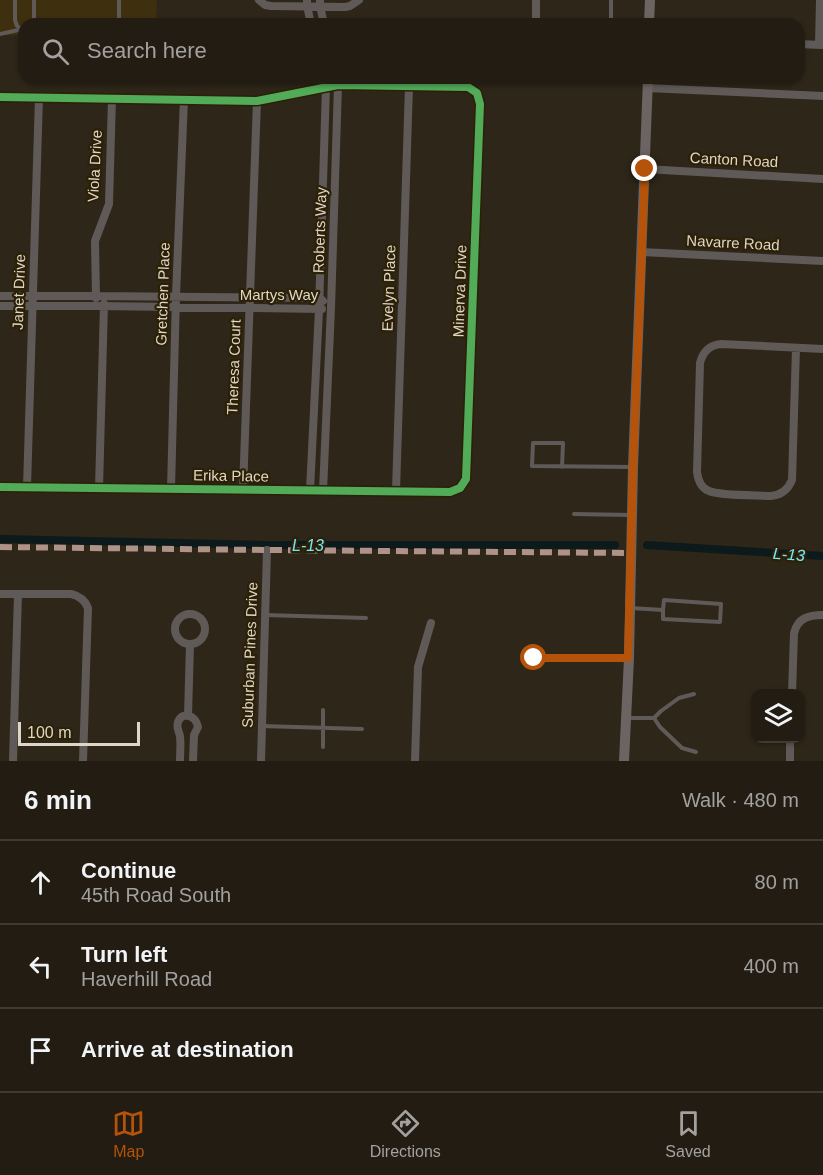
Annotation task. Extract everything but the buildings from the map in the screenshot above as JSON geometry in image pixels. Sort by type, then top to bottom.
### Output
[{"type":"street","points":[[259,0],[271,6],[307,3],[350,6],[359,0]]},
{"type":"street","points":[[536,0],[536,18]]},
{"type":"street","points":[[649,18],[650,0]]},
{"type":"street","points":[[805,44],[821,45],[820,0]]},
{"type":"street","points":[[307,3],[310,18]]},
{"type":"street","points":[[320,3],[323,18]]},
{"type":"street","name":"Roberts Way","points":[[310,490],[320,298],[325,84]]},
{"type":"street","points":[[0,97],[256,101],[333,84]]},
{"type":"street","name":"Roberts Way","points":[[323,490],[337,84]]},
{"type":"street","points":[[373,84],[409,86]]},
{"type":"street","points":[[624,761],[647,84]]},
{"type":"street","points":[[661,84],[823,96]]},
{"type":"street","name":"Minerva Drive","points":[[409,86],[468,87],[477,93],[480,104],[466,479],[460,488]]},
{"type":"street","name":"Evelyn Place","points":[[396,491],[409,86]]},
{"type":"street","name":"Janet Drive","points":[[27,487],[39,97]]},
{"type":"street","name":"Viola Drive","points":[[99,488],[100,296],[95,241],[109,204],[112,98]]},
{"type":"street","name":"Gretchen Place","points":[[171,489],[184,99]]},
{"type":"street","name":"Theresa Court","points":[[243,490],[256,101]]},
{"type":"street","name":"Canton Road","points":[[645,169],[823,179]]},
{"type":"street","name":"Navarre Road","points":[[641,252],[823,261]]},
{"type":"street","name":"Martys Way","points":[[0,296],[320,298],[331,308]]},
{"type":"street","name":"Martys Way","points":[[0,306],[319,310],[331,308]]},
{"type":"street","points":[[796,348],[792,480],[786,490],[771,496],[709,491],[700,484],[697,478],[700,363],[705,351],[714,345],[722,344],[823,349]]},
{"type":"street","name":"Erika Place","points":[[0,487],[450,492],[460,488]]},
{"type":"street","name":"Suburban Pines Drive","points":[[261,761],[267,550]]},
{"type":"street","points":[[0,594],[71,594],[82,599],[88,608],[83,761]]},
{"type":"street","points":[[14,761],[18,594]]},
{"type":"street","points":[[195,614],[202,620],[206,629],[199,642],[190,644],[180,641],[175,632],[177,621],[184,615],[195,614]]},
{"type":"street","points":[[792,689],[795,627],[809,615],[823,615]]},
{"type":"street","points":[[415,761],[418,667],[431,623]]},
{"type":"street","points":[[189,716],[190,644]]},
{"type":"street","points":[[534,658],[628,658]]},
{"type":"street","points":[[180,761],[180,734],[177,724],[182,718],[189,716],[196,720],[198,727],[194,735],[193,761]]},
{"type":"street","points":[[790,743],[790,761]]},
{"type":"lane","points":[[15,0],[15,20],[18,26]]},
{"type":"lane","points":[[34,0],[34,18]]},
{"type":"lane","points":[[119,0],[119,18]]},
{"type":"lane","points":[[611,0],[611,18]]},
{"type":"lane","points":[[0,34],[18,30]]},
{"type":"lane","points":[[562,466],[563,443],[533,443],[532,466],[633,467]]},
{"type":"lane","points":[[574,514],[632,515]]},
{"type":"lane","points":[[664,600],[721,604],[720,622],[663,619],[663,610],[664,600]]},
{"type":"lane","points":[[629,608],[663,610]]},
{"type":"lane","points":[[265,615],[366,618]]},
{"type":"lane","points":[[626,718],[654,718],[679,698],[694,694]]},
{"type":"lane","points":[[323,710],[323,747]]},
{"type":"lane","points":[[654,718],[682,748],[696,752]]},
{"type":"lane","points":[[262,726],[362,729]]},
{"type":"shaded area","points":[[0,0],[157,0],[156,18],[18,18],[18,36],[0,35]]},
{"type":"waterway","name":"L-13","points":[[0,539],[264,545],[615,545]]},
{"type":"waterway","name":"L-13","points":[[647,545],[823,556]]},
{"type":"marked path","points":[[0,547],[630,553]]},
{"type":"cycle path","points":[[0,97],[257,101],[338,85],[468,87],[477,93],[480,104],[466,479],[460,488],[450,492],[0,487]]},
{"type":"route","points":[[534,658],[628,658],[645,169]]}]
